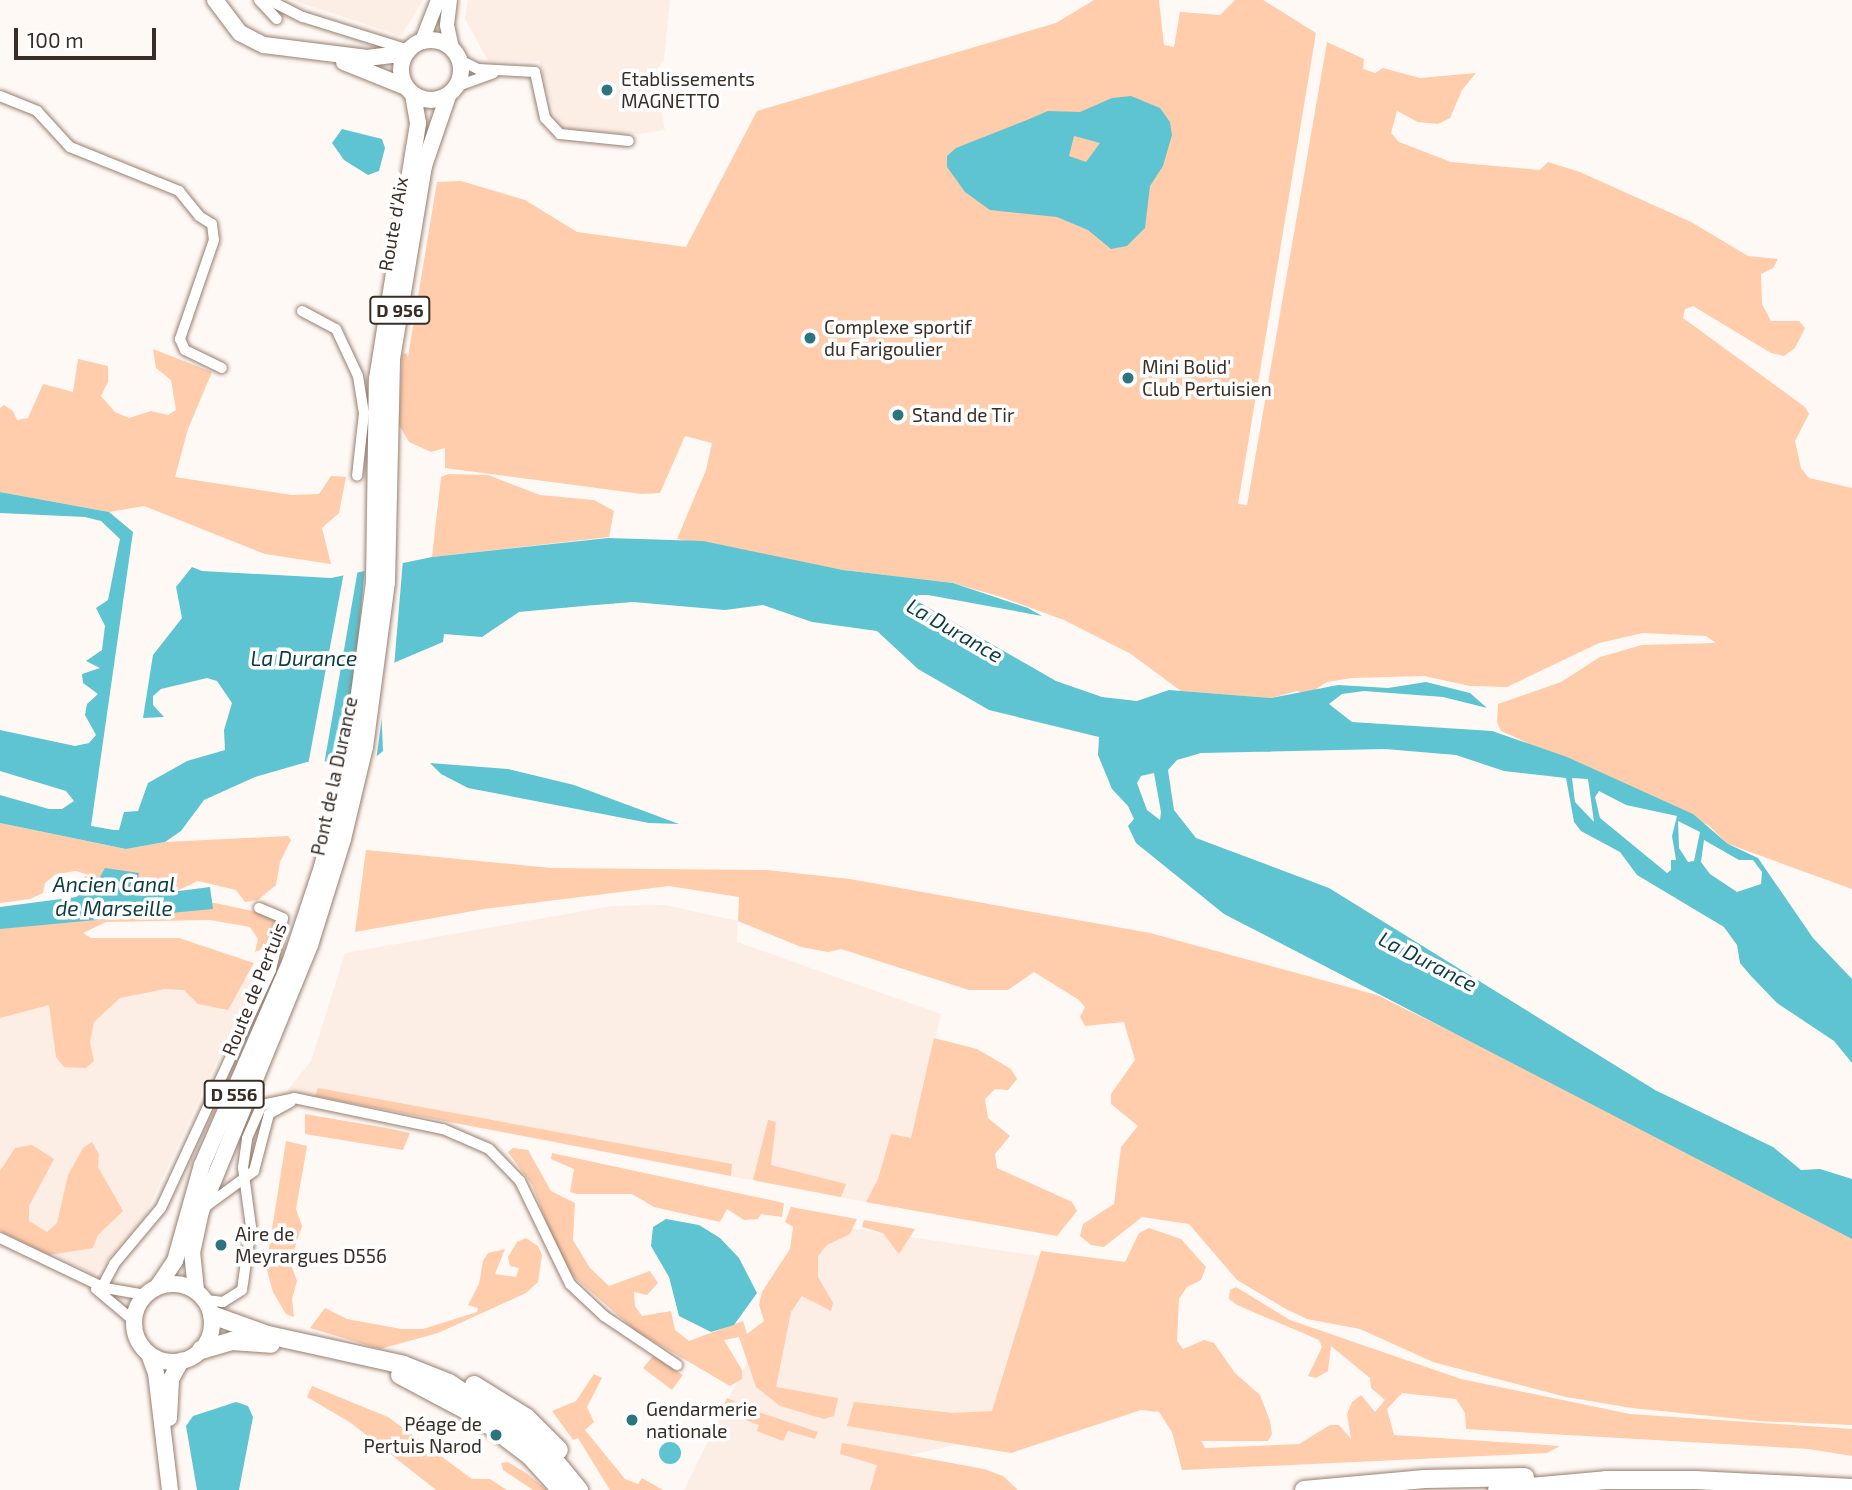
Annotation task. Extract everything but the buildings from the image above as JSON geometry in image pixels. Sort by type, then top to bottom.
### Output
[{"type":"highway","points":[[204,1302],[268,1335],[458,1377],[517,1411],[551,1441],[589,1490]]},
{"type":"highway","points":[[201,1350],[232,1341],[316,1352],[473,1396],[551,1455],[579,1490]]},
{"type":"highway","points":[[404,1366],[538,1453],[564,1489]]},
{"type":"highway","points":[[1304,1490],[1476,1477],[1775,1482],[1852,1488]]},
{"type":"highway","points":[[1497,1490],[1606,1480]]},
{"type":"main road","points":[[215,0],[232,25],[253,40],[367,58],[438,41],[456,54]]},
{"type":"main road","points":[[409,91],[401,74],[412,48],[432,26],[438,0]]},
{"type":"main road","points":[[319,51],[426,101],[453,91],[456,54],[447,32],[450,0]]},
{"type":"main road","name":"Route d'Aix","points":[[382,530],[377,379],[418,123],[409,91]]},
{"type":"main road","name":"Route d'Aix","points":[[382,530],[392,359],[424,166],[453,91]]},
{"type":"main road","name":"Pont de la Durance","points":[[317,902],[364,717],[373,596],[382,530]]},
{"type":"main road","name":"Route de Pertuis","points":[[204,1302],[191,1264],[201,1211],[288,1004],[317,902]]},
{"type":"main road","name":"Route de Pertuis","points":[[151,1291],[175,1261],[202,1165],[263,1031],[317,902]]},
{"type":"main road","points":[[170,1490],[156,1373],[149,1354],[135,1333],[134,1321],[151,1291],[177,1283],[204,1302],[212,1328],[201,1350],[181,1361],[171,1379],[168,1399],[180,1490]]},
{"type":"main road","points":[[149,1354],[181,1361]]},
{"type":"street","points":[[259,0],[277,19]]},
{"type":"street","points":[[269,0],[303,17],[412,48]]},
{"type":"street","points":[[456,54],[473,68],[498,72],[535,72],[545,118],[560,134],[629,141]]},
{"type":"street","points":[[453,91],[498,72]]},
{"type":"street","points":[[0,96],[37,111],[70,147],[179,191],[195,212],[212,225],[214,240],[180,339],[193,355],[222,368]]},
{"type":"street","points":[[302,311],[325,319],[336,329],[358,376],[364,414],[357,476]]},
{"type":"street","points":[[102,1287],[114,1264],[161,1208],[271,970],[283,918],[259,908]]},
{"type":"street","points":[[204,1302],[223,1302],[242,1290],[251,1227],[245,1181],[245,1148],[262,1105],[285,1098],[443,1129],[489,1149],[520,1181],[570,1284],[604,1315],[677,1365]]},
{"type":"street","points":[[201,1211],[245,1181],[260,1157],[266,1121],[275,1107],[316,1103]]},
{"type":"street","points":[[0,1238],[102,1287],[151,1291]]},
{"type":"street","points":[[75,1276],[108,1297],[134,1321]]},
{"type":"shaded area","points":[[292,0],[423,0],[401,36]]},
{"type":"shaded area","points":[[468,0],[670,0],[664,60],[654,73],[665,130],[639,134],[571,130],[558,125],[539,61],[488,61],[465,19]]},
{"type":"shaded area","name":"Complexe sportif du Farigoulier","points":[[1094,0],[1159,0],[1164,45],[1174,47],[1180,12],[1220,15],[1235,0],[1263,0],[1316,33],[1238,504],[1247,505],[1327,42],[1364,59],[1363,69],[1375,73],[1383,68],[1420,78],[1476,73],[1462,90],[1450,118],[1438,124],[1418,122],[1397,111],[1391,133],[1399,142],[1451,162],[1540,170],[1548,162],[1580,172],[1691,222],[1748,256],[1778,259],[1773,268],[1761,274],[1762,304],[1771,321],[1799,321],[1805,328],[1795,348],[1784,356],[1771,353],[1693,306],[1685,309],[1683,318],[1805,407],[1809,414],[1795,441],[1801,468],[1809,478],[1852,488],[1852,889],[1728,844],[1708,825],[1501,731],[1497,722],[1498,704],[1561,682],[1600,657],[1642,645],[1716,643],[1706,636],[1643,633],[1599,643],[1507,687],[1470,686],[1424,676],[1352,678],[1327,682],[1307,695],[1297,691],[1271,698],[1181,691],[1131,654],[1064,620],[1001,597],[953,583],[843,570],[677,539],[706,470],[712,443],[685,436],[660,493],[642,494],[445,468],[445,448],[431,452],[409,442],[399,425],[402,355],[406,353],[408,357],[437,182],[461,181],[525,200],[577,232],[686,247],[757,111],[1056,23]]},
{"type":"shaded area","points":[[153,349],[212,372],[188,429],[175,477],[292,495],[319,494],[331,476],[346,477],[339,513],[322,528],[331,564],[265,554],[144,506],[109,512],[0,492],[0,408],[4,405],[13,411],[17,420],[28,418],[43,384],[73,392],[78,359],[108,366],[108,382],[101,396],[115,412],[129,418],[151,411],[168,415],[176,410],[171,380],[156,368]]},
{"type":"shaded area","points":[[448,474],[488,475],[540,495],[594,500],[614,511],[609,537],[432,557],[441,477]]},
{"type":"shaded area","points":[[0,823],[126,849],[165,842],[288,836],[291,840],[280,862],[276,885],[258,900],[245,902],[236,890],[198,881],[159,899],[63,892],[69,883],[89,875],[76,871],[56,874],[45,883],[43,893],[30,899],[0,903]]},
{"type":"shaded area","points":[[366,850],[551,868],[767,870],[850,879],[1150,933],[1377,995],[1554,1082],[1852,1239],[1852,1425],[1759,1421],[1632,1408],[1566,1397],[1433,1362],[1360,1329],[1307,1319],[1286,1309],[1237,1280],[1189,1224],[1142,1217],[1104,1247],[1091,1245],[1080,1236],[1083,1224],[1114,1204],[1121,1147],[1138,1126],[1111,1104],[1111,1094],[1135,1060],[1124,1022],[1085,1026],[1080,1017],[1085,1007],[1079,1000],[1034,972],[1008,990],[969,990],[841,949],[828,952],[801,947],[738,921],[739,897],[669,886],[484,909],[355,932]]},
{"type":"shaded area","points":[[196,899],[276,916],[270,946],[255,952],[258,939],[250,927],[210,920],[106,922],[83,933],[91,938],[179,938],[254,963],[228,1010],[198,1004],[184,990],[165,989],[120,998],[94,1022],[90,1042],[94,1061],[86,1068],[64,1067],[56,1057],[49,1005],[0,1018],[0,916]]},
{"type":"shaded area","points":[[665,905],[738,921],[737,942],[941,1014],[896,1208],[287,1091],[311,1061],[345,953],[612,906]]},
{"type":"shaded area","points":[[0,961],[38,971],[256,977],[142,1222],[94,1275],[0,1226]]},
{"type":"shaded area","points":[[934,1038],[977,1049],[1011,1069],[1017,1079],[1008,1090],[995,1089],[985,1099],[988,1118],[1010,1136],[995,1154],[997,1168],[1072,1202],[1077,1211],[1057,1236],[866,1202],[878,1179],[891,1134],[911,1138]]},
{"type":"shaded area","points":[[318,1088],[732,1164],[731,1176],[315,1096]]},
{"type":"shaded area","points":[[305,1114],[410,1133],[403,1150],[305,1134]]},
{"type":"shaded area","points":[[768,1120],[776,1122],[771,1165],[846,1184],[841,1197],[753,1180]]},
{"type":"shaded area","points":[[286,1141],[307,1146],[296,1209],[302,1226],[290,1262],[297,1281],[292,1299],[294,1317],[286,1314],[273,1292],[266,1267]]},
{"type":"shaded area","points":[[92,1142],[99,1154],[98,1167],[123,1211],[98,1235],[93,1248],[49,1255],[0,1231],[0,1171],[15,1148],[32,1145],[54,1159],[29,1206],[29,1221],[47,1232],[57,1223],[68,1175],[83,1148]]},
{"type":"shaded area","points":[[513,1148],[528,1150],[551,1191],[575,1203],[573,1240],[590,1268],[609,1286],[650,1271],[658,1283],[647,1295],[634,1292],[635,1306],[642,1316],[671,1311],[675,1330],[689,1341],[743,1321],[747,1334],[764,1321],[759,1305],[762,1292],[790,1249],[793,1227],[785,1222],[791,1207],[857,1219],[850,1234],[827,1245],[818,1256],[818,1277],[833,1303],[831,1311],[802,1296],[791,1312],[776,1387],[838,1398],[834,1416],[824,1419],[780,1406],[756,1387],[739,1337],[724,1340],[742,1370],[742,1379],[730,1386],[636,1331],[573,1276],[558,1252],[532,1185],[508,1152]]},
{"type":"shaded area","points":[[552,1153],[784,1203],[782,1217],[761,1214],[758,1219],[744,1220],[727,1209],[720,1222],[654,1207],[632,1194],[577,1194],[570,1192],[574,1169],[551,1159]]},
{"type":"shaded area","points":[[864,1220],[915,1229],[899,1254],[883,1233],[862,1227]]},
{"type":"shaded area","points":[[815,1223],[1046,1257],[987,1437],[895,1459],[883,1490],[684,1490]]},
{"type":"shaded area","points":[[1149,1228],[1181,1239],[1206,1267],[1201,1280],[1187,1287],[1179,1299],[1177,1341],[1183,1349],[1204,1340],[1214,1343],[1235,1373],[1260,1395],[1270,1421],[1272,1434],[1268,1441],[1201,1441],[1205,1448],[1299,1444],[1330,1425],[1339,1425],[1351,1439],[1347,1414],[1352,1402],[1361,1395],[1375,1412],[1385,1400],[1371,1388],[1370,1378],[1331,1346],[1328,1371],[1316,1378],[1308,1376],[1322,1347],[1319,1340],[1237,1305],[1229,1299],[1230,1290],[1236,1287],[1290,1320],[1461,1379],[1630,1414],[1852,1429],[1852,1456],[1809,1449],[1466,1429],[1465,1413],[1456,1399],[1402,1393],[1387,1409],[1394,1435],[1560,1446],[1547,1453],[1182,1470],[1172,1432],[1159,1412],[1141,1410],[1011,1453],[847,1426],[854,1402],[953,1413],[992,1411],[1041,1251],[1125,1262],[1139,1233]]},
{"type":"shaded area","points":[[526,1238],[538,1246],[542,1255],[538,1282],[526,1293],[438,1333],[380,1349],[310,1328],[325,1308],[347,1319],[401,1329],[423,1329],[477,1312],[478,1308],[468,1305],[479,1284],[483,1261],[488,1253],[505,1249],[495,1274],[516,1277],[519,1268],[510,1266],[508,1257],[517,1242]]},
{"type":"shaded area","points":[[653,1356],[683,1375],[672,1390],[643,1368]]},
{"type":"shaded area","points":[[594,1374],[602,1378],[587,1407],[594,1422],[585,1430],[625,1479],[638,1484],[642,1478],[663,1490],[610,1490],[578,1438],[573,1440],[552,1411],[576,1401]]},
{"type":"shaded area","points":[[312,1386],[388,1417],[472,1479],[490,1479],[507,1490],[436,1490],[351,1423],[307,1397]]},
{"type":"shaded area","points":[[727,1398],[761,1413],[818,1432],[815,1439],[788,1431],[783,1441],[757,1431],[759,1425],[721,1411]]},
{"type":"shaded area","points":[[842,1443],[984,1469],[1003,1476],[1018,1490],[870,1490],[877,1465],[840,1454]]},
{"type":"shaded area","points":[[508,1462],[547,1490],[533,1490],[503,1470],[501,1463]]},
{"type":"water","points":[[1131,96],[1160,108],[1170,122],[1172,135],[1163,166],[1150,186],[1145,228],[1127,246],[1111,249],[1088,230],[1057,217],[990,210],[965,192],[947,167],[947,156],[956,148],[1048,111],[1080,112],[1112,98]],"holes":[[[1074,136],[1100,143],[1086,162],[1069,156]]]},
{"type":"water","points":[[342,129],[382,139],[385,148],[379,171],[368,175],[344,160],[332,143]]},
{"type":"water","name":"La Durance","points":[[0,492],[109,512],[133,532],[91,826],[114,830],[119,830],[124,812],[138,811],[148,783],[187,761],[225,750],[224,730],[232,703],[217,681],[207,678],[161,689],[153,696],[153,705],[164,717],[143,718],[153,655],[182,618],[176,587],[192,567],[202,571],[331,578],[432,557],[608,538],[703,541],[843,570],[953,583],[1028,608],[1042,616],[928,595],[918,595],[915,600],[1056,681],[1102,697],[1137,701],[1169,690],[1271,698],[1338,685],[1388,688],[1426,682],[1470,693],[1487,708],[1443,697],[1364,691],[1342,694],[1329,704],[1352,722],[1492,731],[1567,757],[1693,814],[1728,844],[1758,858],[1813,938],[1852,979],[1852,1063],[1834,1041],[1777,1003],[1751,976],[1740,963],[1737,945],[1724,927],[1637,875],[1620,852],[1581,831],[1574,822],[1566,778],[1504,771],[1456,755],[1385,749],[1201,753],[1177,760],[1168,770],[1174,810],[1196,838],[1329,888],[1655,1090],[1773,1147],[1801,1170],[1820,1169],[1852,1179],[1852,1239],[1224,914],[1136,843],[1128,826],[1134,819],[1128,806],[1112,789],[1098,755],[1099,737],[989,710],[918,669],[877,631],[812,622],[763,605],[725,610],[633,602],[583,606],[519,612],[482,637],[444,634],[443,642],[391,664],[381,705],[383,751],[372,760],[307,762],[255,777],[204,800],[181,831],[165,842],[126,849],[0,823],[0,795],[49,809],[62,809],[74,801],[66,791],[0,771],[0,730],[75,746],[89,743],[96,735],[85,715],[87,704],[98,694],[83,683],[82,674],[100,668],[86,661],[102,650],[105,626],[96,608],[108,600],[120,539],[101,521],[85,517],[0,513]],"holes":[[[1154,773],[1160,820],[1147,810],[1137,783],[1141,776]],[[1572,778],[1588,779],[1594,822],[1575,802]],[[1599,791],[1626,805],[1677,816],[1672,836],[1676,860],[1671,860],[1671,870],[1667,873],[1600,818],[1595,797]],[[1678,821],[1700,832],[1694,861],[1688,862],[1679,848]],[[1704,840],[1739,860],[1753,860],[1762,872],[1761,884],[1737,892],[1710,874],[1701,862]]]},
{"type":"water","points":[[430,763],[508,769],[574,785],[679,824],[649,823],[468,788],[441,774]]},
{"type":"water","name":"Ancien Canal de Marseille","points":[[105,868],[139,873],[136,890],[141,896],[210,887],[213,909],[0,929],[0,907],[76,897],[96,884]]},
{"type":"water","points":[[666,1219],[699,1225],[720,1238],[739,1258],[757,1293],[734,1325],[711,1332],[679,1316],[669,1277],[651,1246],[653,1227]]},
{"type":"water","points":[[236,1402],[248,1406],[253,1417],[239,1490],[197,1490],[186,1426],[193,1416]]},
{"type":"water","points":[[670,1442],[678,1445],[681,1453],[678,1461],[670,1464],[662,1461],[659,1453],[662,1445]]},
{"type":"pier","points":[[403,560],[394,667],[386,688],[376,761],[339,764],[355,674],[365,568]]},
{"type":"pier","points":[[358,569],[324,765],[308,765],[344,572]]},
{"type":"place","name":"Etablissements MAGNETTO","points":[[607,90]]},
{"type":"place","name":"Complexe sportif du Farigoulier","points":[[810,338]]},
{"type":"place","name":"Mini Bolid' Club Pertuisien","points":[[1128,378]]},
{"type":"place","name":"Stand de Tir","points":[[898,415]]},
{"type":"place","name":"Aire de Meyrargues D556","points":[[221,1245]]},
{"type":"place","name":"Gendarmerie nationale","points":[[632,1420]]},
{"type":"place","name":"Péage de Pertuis Narod","points":[[496,1435]]}]
